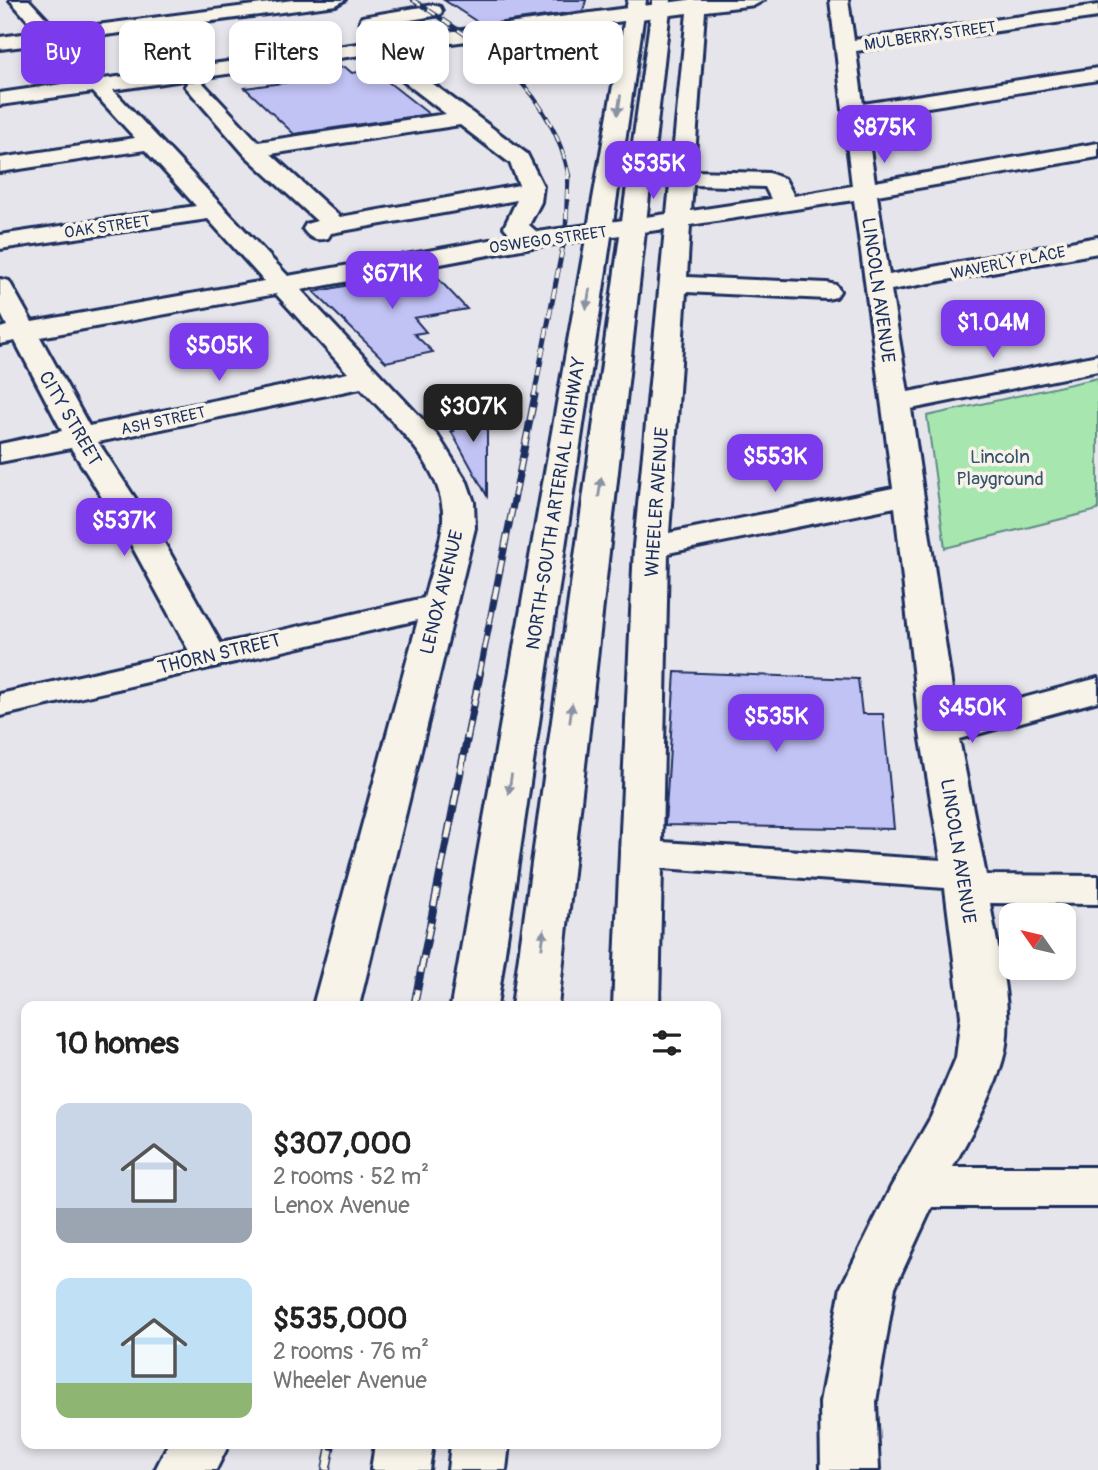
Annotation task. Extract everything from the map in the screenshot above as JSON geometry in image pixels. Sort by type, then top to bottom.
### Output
[{"type":"main road","name":"LENOX AVENUE","points":[[19,0],[38,21]]},
{"type":"main road","points":[[105,30],[336,0]]},
{"type":"main road","points":[[536,21],[602,8],[755,0]]},
{"type":"main road","name":"LINCOLN AVENUE","points":[[839,0],[877,285],[910,494],[939,733],[966,882],[984,1016],[980,1058],[954,1120],[916,1187],[868,1287],[848,1402],[850,1470]]},
{"type":"main road","points":[[1032,0],[1098,27]]},
{"type":"main road","name":"WHEELER AVENUE","points":[[636,1001],[651,546],[697,3]]},
{"type":"main road","name":"NORTH-SOUTH ARTERIAL HIGHWAY","points":[[475,1001],[617,229],[661,5]]},
{"type":"main road","name":"NORTH-SOUTH ARTERIAL HIGHWAY","points":[[536,1001],[617,229],[636,7]]},
{"type":"main road","points":[[416,21],[432,10],[463,30]]},
{"type":"main road","name":"MULBERRY STREET","points":[[845,47],[1098,11]]},
{"type":"main road","points":[[0,43],[21,41]]},
{"type":"main road","points":[[215,75],[356,49]]},
{"type":"main road","points":[[854,112],[1098,74]]},
{"type":"main road","points":[[0,99],[128,84]]},
{"type":"main road","points":[[191,84],[253,150],[335,225]]},
{"type":"main road","points":[[425,84],[464,118],[519,159],[527,170],[532,199],[516,227],[533,240]]},
{"type":"main road","name":"LENOX AVENUE","points":[[98,86],[427,442],[455,484],[460,504],[459,528],[337,1001]]},
{"type":"main road","points":[[253,150],[464,118]]},
{"type":"main road","points":[[422,147],[488,136]]},
{"type":"main road","points":[[0,165],[149,143]]},
{"type":"main road","points":[[780,193],[865,191],[1098,150]]},
{"type":"main road","points":[[277,172],[303,167]]},
{"type":"main road","points":[[780,193],[825,182]]},
{"type":"main road","points":[[359,271],[315,229],[531,190]]},
{"type":"main road","name":"OSWEGO STREET","points":[[12,334],[533,240],[617,229],[680,200],[780,193]]},
{"type":"main road","name":"OAK STREET","points":[[0,242],[214,211]]},
{"type":"main road","name":"WAVERLY PLACE","points":[[877,285],[1098,245]]},
{"type":"main road","points":[[672,284],[827,290]]},
{"type":"main road","name":"CITY STREET","points":[[0,287],[12,334],[145,540],[209,655]]},
{"type":"main road","points":[[896,403],[1098,363]]},
{"type":"main road","name":"ASH STREET","points":[[0,453],[368,378]]},
{"type":"main road","points":[[651,546],[910,494]]},
{"type":"main road","name":"THORN STREET","points":[[0,705],[209,655],[439,605]]},
{"type":"main road","points":[[939,733],[1098,689]]},
{"type":"main road","points":[[641,854],[800,862],[966,882],[1098,890]]},
{"type":"main road","points":[[916,1187],[1098,1187]]},
{"type":"main road","points":[[184,1470],[197,1449]]},
{"type":"main road","points":[[400,1470],[403,1449]]},
{"type":"main road","points":[[477,1470],[479,1449]]},
{"type":"green space","name":"Lincoln Playground","points":[[1098,378],[1098,510],[945,548],[927,416]]},
{"type":"building","points":[[444,0],[586,0],[583,11],[511,21],[476,21]]},
{"type":"building","points":[[342,67],[356,72],[356,84],[391,84],[429,114],[294,134],[245,88],[275,84],[342,84]]},
{"type":"building","points":[[429,269],[467,309],[414,318],[426,332],[414,334],[433,352],[386,362],[314,292]]},
{"type":"building","points":[[477,414],[487,430],[487,496],[451,431],[454,431],[447,418]]},
{"type":"building","points":[[675,672],[858,679],[862,714],[883,714],[894,829],[665,825]]},
{"type":"railway","points":[[413,0],[489,53],[530,93],[547,117],[560,145],[569,176]]},
{"type":"railway","points":[[534,396],[566,230],[568,174]]},
{"type":"railway","points":[[479,675],[535,395]]},
{"type":"railway","points":[[415,1001],[480,673]]},
{"type":"railway","points":[[326,1470],[330,1449]]}]
